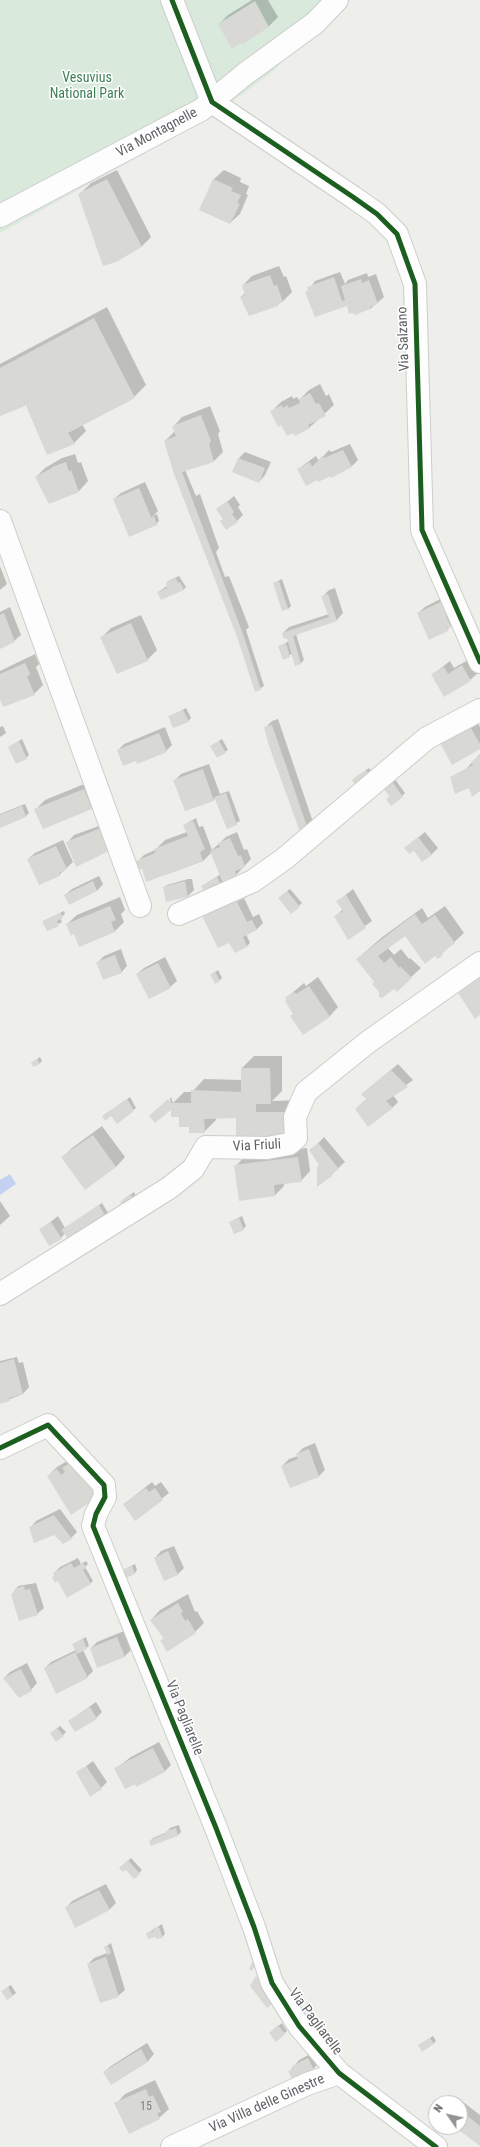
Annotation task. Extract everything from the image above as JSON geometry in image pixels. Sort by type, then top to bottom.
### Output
[{"type":"street","points":[[172,0],[212,102]]},
{"type":"street","name":"Via Montagnelle","points":[[0,216],[201,110],[246,74],[315,23],[337,0]]},
{"type":"street","name":"Via Salzano","points":[[212,102],[377,214],[397,234],[415,284],[422,530],[480,662]]},
{"type":"street","points":[[0,521],[140,906]]},
{"type":"street","points":[[179,914],[253,881],[284,859],[427,738],[480,710]]},
{"type":"street","name":"Via Friuli","points":[[0,1294],[169,1188],[193,1169],[206,1147],[267,1148],[289,1144],[296,1138],[295,1118],[306,1092],[368,1042],[480,963]]},
{"type":"street","name":"Via Pagliarelle","points":[[0,1448],[48,1425],[104,1485],[105,1497],[96,1514],[93,1526],[218,1835],[254,1927],[272,1983],[299,2026],[339,2073]]},
{"type":"street","name":"Via Villa delle Ginestre","points":[[172,2147],[307,2084],[339,2073],[436,2147]]},
{"type":"green space","name":"Vesuvius National Park","points":[[0,0],[344,0],[271,73],[214,115],[0,233]]},
{"type":"water","points":[[10,1174],[16,1184],[0,1195],[0,1180]]},
{"type":"building","points":[[255,1],[269,27],[242,45],[241,43],[232,49],[218,24]]},
{"type":"building","points":[[107,179],[142,247],[116,262],[103,266],[78,194]]},
{"type":"building","points":[[213,179],[233,188],[231,191],[241,195],[237,203],[240,204],[230,224],[199,210]]},
{"type":"building","points":[[270,275],[274,286],[277,285],[283,302],[277,304],[278,306],[249,316],[240,297],[245,295],[242,285]]},
{"type":"building","points":[[334,277],[342,301],[345,300],[341,286],[361,279],[362,283],[369,280],[378,304],[355,315],[353,313],[349,314],[347,306],[315,317],[305,292],[308,290],[307,287]]},
{"type":"building","points":[[94,318],[135,398],[68,433],[75,444],[47,455],[24,401],[25,406],[0,416],[0,368]]},
{"type":"building","points":[[310,393],[316,404],[319,403],[326,416],[308,425],[310,428],[295,436],[293,433],[287,436],[281,425],[278,427],[270,411],[282,405],[283,408],[287,405],[289,408],[300,403],[299,399]]},
{"type":"building","points":[[201,415],[211,441],[209,444],[214,462],[182,472],[243,634],[261,690],[255,692],[237,637],[174,474],[164,441],[176,436],[172,426]]},
{"type":"building","points":[[343,450],[352,467],[331,478],[330,476],[318,482],[317,480],[306,486],[297,469],[310,462],[312,467],[322,456],[324,458]]},
{"type":"building","points":[[238,458],[265,468],[259,483],[232,472]]},
{"type":"building","points":[[66,462],[69,472],[71,470],[79,492],[49,504],[35,477],[52,467]]},
{"type":"building","points":[[139,488],[151,517],[154,516],[157,525],[129,537],[113,499]]},
{"type":"building","points":[[227,501],[234,512],[232,514],[238,522],[226,530],[220,521],[223,519],[216,509]]},
{"type":"building","points":[[176,578],[184,590],[161,600],[157,592],[167,588],[166,582]]},
{"type":"building","points":[[279,581],[288,609],[282,611],[273,583]]},
{"type":"building","points":[[328,594],[337,621],[293,636],[301,664],[295,666],[287,638],[284,639],[282,633],[329,617],[321,596]]},
{"type":"building","points":[[445,600],[450,613],[446,616],[451,627],[447,629],[448,631],[429,640],[417,613]]},
{"type":"building","points":[[4,613],[15,642],[0,649],[0,615]]},
{"type":"building","points":[[131,623],[148,661],[117,674],[100,637]]},
{"type":"building","points":[[286,643],[290,657],[283,660],[278,646]]},
{"type":"building","points":[[25,663],[30,674],[27,677],[35,695],[3,707],[0,699],[0,674]]},
{"type":"building","points":[[462,665],[471,681],[444,697],[431,674],[444,667],[448,674]]},
{"type":"building","points":[[183,710],[189,722],[173,728],[168,716]]},
{"type":"building","points":[[272,725],[309,832],[301,835],[269,746],[264,727]]},
{"type":"building","points":[[469,725],[480,744],[480,749],[452,765],[439,741]]},
{"type":"building","points":[[159,733],[167,752],[137,764],[136,761],[123,766],[117,750]]},
{"type":"building","points":[[19,741],[27,759],[16,764],[8,747]]},
{"type":"building","points":[[219,741],[226,753],[217,758],[210,746]]},
{"type":"building","points":[[480,755],[480,791],[472,797],[469,788],[455,794],[450,777],[473,765],[471,762]]},
{"type":"building","points":[[203,769],[214,801],[185,811],[173,780]]},
{"type":"building","points":[[366,770],[372,779],[358,789],[352,780]]},
{"type":"building","points":[[391,780],[403,797],[391,806],[386,799],[390,797],[382,787]]},
{"type":"building","points":[[84,789],[92,809],[43,829],[34,809]]},
{"type":"building","points":[[226,793],[237,825],[227,829],[214,797]]},
{"type":"building","points":[[22,806],[26,817],[0,828],[0,815]]},
{"type":"building","points":[[193,821],[205,849],[200,852],[203,861],[146,882],[142,869],[139,869],[136,861],[155,853],[154,849],[188,836],[183,825]]},
{"type":"building","points":[[101,828],[109,851],[76,867],[66,842]]},
{"type":"building","points":[[418,837],[432,855],[422,862],[414,851],[409,854],[404,848]]},
{"type":"building","points":[[230,838],[238,856],[241,855],[245,867],[235,871],[236,876],[222,881],[210,851],[220,847],[218,843]]},
{"type":"building","points":[[56,846],[67,869],[59,873],[60,876],[39,885],[27,859]]},
{"type":"building","points":[[217,877],[222,889],[207,897],[201,886]]},
{"type":"building","points":[[93,881],[97,891],[69,905],[64,895]]},
{"type":"building","points":[[185,881],[188,897],[166,902],[163,887]]},
{"type":"building","points":[[245,889],[249,896],[237,902],[247,922],[252,920],[257,930],[243,937],[247,947],[235,953],[229,943],[218,948],[199,910]]},
{"type":"building","points":[[287,891],[300,907],[291,914],[278,898]]},
{"type":"building","points":[[346,895],[366,928],[348,940],[334,916],[343,911],[336,901]]},
{"type":"building","points":[[110,906],[116,920],[111,922],[115,932],[79,947],[74,934],[71,936],[66,924]]},
{"type":"building","points":[[61,913],[63,918],[57,921],[59,926],[47,931],[42,921]]},
{"type":"building","points":[[415,914],[422,924],[435,915],[455,943],[442,953],[443,955],[438,959],[435,956],[425,964],[405,936],[378,956],[384,963],[391,957],[399,968],[400,966],[412,978],[397,992],[394,989],[382,998],[379,997],[379,992],[372,984],[374,982],[356,959]]},
{"type":"building","points":[[115,955],[122,973],[103,980],[96,962]]},
{"type":"building","points":[[158,963],[171,988],[149,999],[136,974]]},
{"type":"building","points":[[215,972],[220,981],[215,984],[210,974]]},
{"type":"building","points":[[480,977],[480,1015],[475,1019],[458,993]]},
{"type":"building","points":[[309,986],[330,1017],[303,1035],[290,1016],[293,1014],[285,1001],[287,1000],[285,998],[294,992],[296,994]]},
{"type":"building","points":[[37,1059],[40,1064],[33,1067],[31,1063]]},
{"type":"building","points":[[241,1068],[270,1068],[271,1104],[256,1104],[256,1112],[289,1112],[290,1139],[236,1139],[236,1118],[204,1119],[205,1133],[189,1133],[189,1127],[179,1127],[179,1117],[171,1117],[171,1110],[155,1123],[149,1116],[168,1099],[171,1103],[191,1103],[191,1090],[241,1092]]},
{"type":"building","points":[[391,1070],[408,1087],[386,1101],[393,1108],[368,1127],[355,1109],[366,1099],[361,1094]]},
{"type":"building","points":[[127,1099],[134,1111],[117,1124],[111,1116],[105,1121],[102,1116]]},
{"type":"building","points":[[93,1135],[116,1167],[85,1190],[61,1157]]},
{"type":"building","points":[[318,1143],[339,1169],[317,1187],[317,1167],[319,1165],[309,1150]]},
{"type":"building","points":[[298,1157],[302,1182],[274,1185],[275,1196],[239,1201],[234,1165]]},
{"type":"building","points":[[130,1194],[134,1200],[124,1207],[120,1202]]},
{"type":"building","points":[[99,1205],[106,1217],[69,1240],[61,1230]]},
{"type":"building","points":[[239,1218],[244,1230],[234,1234],[229,1222]]},
{"type":"building","points":[[51,1222],[62,1239],[49,1246],[39,1229]]},
{"type":"building","points":[[14,1359],[23,1394],[9,1398],[10,1401],[0,1404],[0,1363]]},
{"type":"building","points":[[309,1449],[319,1477],[290,1488],[281,1466],[298,1459],[296,1454]]},
{"type":"building","points":[[75,1460],[98,1497],[71,1515],[47,1476],[57,1469],[61,1475],[65,1472],[62,1468]]},
{"type":"building","points":[[146,1488],[149,1492],[155,1488],[163,1500],[135,1521],[123,1504]]},
{"type":"building","points":[[54,1515],[72,1539],[63,1544],[54,1535],[34,1543],[29,1527]]},
{"type":"building","points":[[168,1551],[178,1575],[164,1581],[154,1558]]},
{"type":"building","points":[[71,1563],[74,1568],[83,1563],[86,1568],[83,1570],[91,1584],[67,1598],[58,1581],[55,1583],[52,1577],[54,1576],[53,1573]]},
{"type":"building","points":[[132,1566],[135,1574],[123,1579],[119,1571]]},
{"type":"building","points":[[24,1586],[25,1590],[30,1589],[38,1615],[19,1621],[11,1595],[14,1594],[14,1589]]},
{"type":"building","points":[[178,1603],[183,1612],[181,1613],[185,1621],[188,1619],[196,1633],[167,1652],[160,1640],[164,1639],[150,1620]]},
{"type":"building","points":[[117,1637],[125,1657],[97,1668],[90,1648]]},
{"type":"building","points":[[83,1639],[87,1649],[77,1654],[72,1644]]},
{"type":"building","points":[[75,1652],[88,1678],[56,1694],[44,1668]]},
{"type":"building","points":[[21,1669],[32,1691],[19,1698],[3,1678]]},
{"type":"building","points":[[90,1707],[97,1719],[75,1732],[68,1721]]},
{"type":"building","points":[[57,1728],[64,1736],[56,1742],[50,1733]]},
{"type":"building","points":[[153,1748],[165,1772],[136,1787],[135,1784],[125,1789],[114,1768]]},
{"type":"building","points":[[86,1766],[102,1789],[90,1797],[76,1772]]},
{"type":"building","points":[[176,1828],[178,1836],[151,1846],[149,1841],[166,1833],[166,1831]]},
{"type":"building","points":[[128,1860],[140,1874],[134,1879],[126,1870],[123,1872],[119,1868]]},
{"type":"building","points":[[99,1890],[110,1910],[75,1928],[65,1907]]},
{"type":"building","points":[[159,1927],[163,1938],[156,1939],[156,1937],[148,1939],[146,1933],[154,1931],[153,1928]]},
{"type":"building","points":[[108,1946],[111,1953],[107,1955],[104,1947]]},
{"type":"building","points":[[106,1957],[119,1997],[100,2003],[87,1964]]},
{"type":"building","points":[[253,1961],[256,1963],[252,1971],[249,1969]]},
{"type":"building","points":[[256,1976],[280,1998],[267,2008],[250,1986]]},
{"type":"building","points":[[8,1987],[13,1996],[7,2000],[1,1991]]},
{"type":"building","points":[[278,2025],[285,2034],[276,2042],[269,2033]]},
{"type":"building","points":[[430,2038],[434,2044],[422,2052],[418,2045]]},
{"type":"building","points":[[141,2049],[148,2062],[111,2085],[103,2072]]},
{"type":"building","points":[[308,2058],[314,2070],[293,2081],[288,2071],[293,2069],[292,2066]]},
{"type":"building","points":[[146,2089],[149,2097],[153,2095],[161,2112],[157,2113],[160,2119],[129,2134],[114,2103]]},
{"type":"building","points":[[468,2116],[480,2126],[480,2146],[466,2135],[468,2135]]},
{"type":"cycle path","points":[[172,0],[212,102],[377,214],[397,234],[415,284],[422,530],[480,662]]},
{"type":"cycle path","points":[[0,1448],[48,1425],[104,1485],[105,1497],[96,1514],[93,1526],[216,1828],[254,1927],[272,1983],[299,2026],[339,2073],[436,2147]]}]
